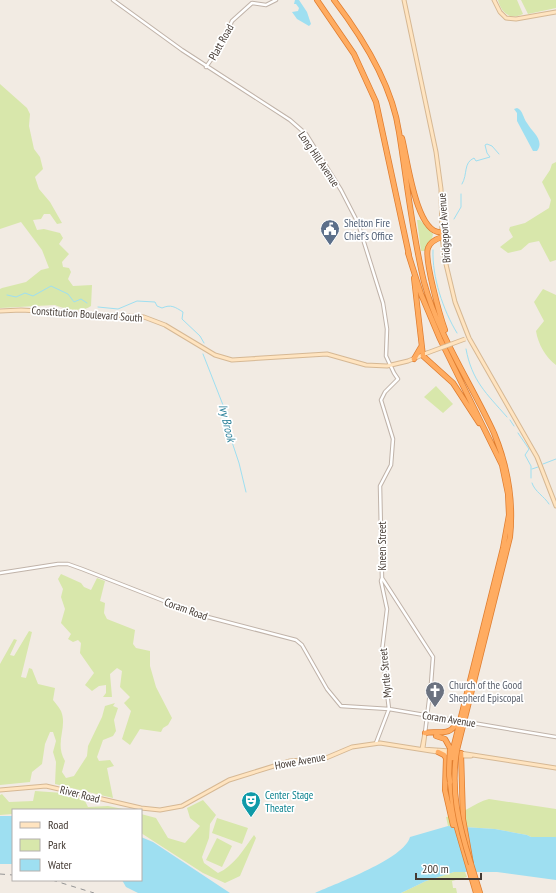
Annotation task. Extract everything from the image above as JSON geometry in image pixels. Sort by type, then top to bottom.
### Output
[{"type":"highway","points":[[317,0],[354,54],[376,102],[414,283],[421,345],[425,354],[453,382],[496,450]]},
{"type":"highway","points":[[334,0],[358,34],[376,66],[388,93],[399,132],[410,216],[424,282],[439,325],[485,414],[501,450],[509,494],[510,537],[453,749],[456,805],[459,825],[480,893]]},
{"type":"highway","points":[[399,132],[402,138],[418,210],[429,226],[442,235],[430,245],[427,258],[442,321],[452,348]]},
{"type":"highway","points":[[408,253],[421,294],[438,333],[496,450],[509,494]]},
{"type":"highway","points":[[414,359],[419,353],[421,345]]},
{"type":"highway","points":[[476,893],[452,808],[449,774],[464,701],[504,548],[510,503]]},
{"type":"highway","points":[[425,733],[442,734],[452,730],[456,725],[464,701]]},
{"type":"highway","points":[[425,733],[445,739],[453,749]]},
{"type":"highway","points":[[438,752],[445,756],[446,797],[452,822],[458,832]]},
{"type":"highway","points":[[462,755],[463,814],[471,864]]},
{"type":"main road","name":"Bridgeport Avenue","points":[[404,0],[436,152],[441,189],[442,235],[451,290],[467,339],[534,452],[556,506]]},
{"type":"main road","points":[[494,0],[500,12],[506,18],[516,19],[556,12]]},
{"type":"main road","name":"Constitution Boulevard South","points":[[0,311],[21,310],[144,317],[166,326],[214,355],[232,360],[327,354],[366,365],[390,366],[414,359],[467,339]]},
{"type":"main road","name":"Kneen Street","points":[[422,749],[425,733]]},
{"type":"main road","name":"Howe Avenue","points":[[160,810],[182,806],[229,780],[276,764],[290,761],[321,759],[345,749],[376,743],[462,755]]},
{"type":"main road","name":"Howe Avenue","points":[[422,749],[556,768]]},
{"type":"main road","name":"River Road","points":[[0,790],[46,786],[141,808],[160,810]]},
{"type":"street","name":"Long Hill Avenue","points":[[113,0],[206,67],[290,120],[306,134],[333,177],[358,223],[377,283],[386,320],[385,348],[390,366],[398,379]]},
{"type":"street","name":"Platt Road","points":[[206,67],[222,44],[229,26],[236,16],[252,3],[266,5],[276,0]]},
{"type":"street","name":"Kneen Street","points":[[398,379],[385,392],[381,400],[393,439],[391,465],[380,486],[382,578],[432,657],[431,684],[425,733]]},
{"type":"street","name":"Coram Road","points":[[0,573],[58,564],[68,564],[200,615],[296,640],[302,645],[327,689],[341,706]]},
{"type":"street","name":"Myrtle Street","points":[[376,743],[389,710],[382,651],[387,614],[382,588],[382,578]]},
{"type":"street","name":"Coram Avenue","points":[[341,706],[389,710],[556,737]]},
{"type":"green space","points":[[498,0],[517,0],[523,14],[518,16],[510,16],[501,8]]},
{"type":"green space","points":[[521,0],[556,0],[556,8],[528,14]]},
{"type":"green space","points":[[0,84],[27,108],[30,114],[29,126],[34,149],[40,157],[43,169],[35,177],[39,189],[50,202],[62,223],[57,224],[50,214],[44,214],[41,219],[33,220],[37,230],[44,229],[60,233],[63,238],[59,244],[69,254],[62,262],[63,267],[69,268],[71,272],[68,279],[73,286],[92,285],[91,306],[87,308],[73,310],[55,305],[0,308],[0,289],[26,282],[41,270],[49,268],[42,250],[21,222],[0,229]]},
{"type":"green space","points":[[556,162],[556,260],[550,262],[539,241],[529,243],[521,250],[508,253],[500,247],[513,237],[509,230],[510,227],[525,223],[549,208],[551,200],[542,182],[552,164]]},
{"type":"green space","points":[[417,220],[420,220],[433,234],[432,239],[425,251],[421,251]]},
{"type":"green space","points":[[543,289],[556,295],[556,365],[549,359],[543,350],[536,331],[544,321],[534,302]]},
{"type":"green space","points":[[436,386],[453,404],[443,413],[424,397]]},
{"type":"green space","points":[[61,574],[81,583],[84,587],[91,590],[97,578],[105,581],[100,601],[105,603],[104,613],[107,619],[135,630],[133,644],[136,648],[150,651],[150,666],[156,687],[172,718],[161,732],[140,729],[130,745],[122,739],[131,711],[124,703],[130,697],[120,687],[122,671],[117,668],[110,674],[112,697],[103,697],[106,693],[106,685],[99,686],[92,691],[85,685],[94,673],[80,653],[81,643],[78,640],[73,642],[68,639],[71,634],[61,623],[65,609],[61,597],[63,589],[58,579]]},
{"type":"green space","points":[[29,631],[32,632],[21,677],[26,678],[29,668],[32,669],[38,684],[55,688],[53,700],[61,711],[63,717],[61,748],[65,761],[62,772],[66,778],[74,776],[87,756],[88,746],[102,717],[105,706],[115,703],[113,706],[118,708],[114,720],[116,731],[113,736],[103,740],[97,757],[99,761],[110,760],[114,766],[107,768],[113,798],[55,784],[56,762],[53,752],[56,741],[53,732],[50,732],[45,744],[42,764],[32,772],[30,782],[0,785],[0,664],[14,639],[17,640],[10,655],[14,656]]},
{"type":"green space","points":[[35,791],[63,793],[84,799],[88,807],[108,806],[123,809],[12,809],[12,814],[0,815],[0,795],[2,794],[9,802],[33,801]]},
{"type":"green space","points":[[489,799],[556,809],[556,837],[531,837],[495,829],[448,826],[446,817],[458,814]]},
{"type":"green space","points":[[203,800],[216,815],[210,824],[209,838],[202,857],[204,863],[218,873],[234,862],[254,835],[256,838],[240,876],[225,883],[203,873],[142,834],[142,814],[156,818],[168,838],[185,843],[200,826],[190,818],[187,808]]},
{"type":"green space","points":[[217,818],[248,828],[242,844],[212,833]]},
{"type":"green space","points":[[217,838],[232,846],[222,867],[206,860]]},
{"type":"green space","points":[[454,872],[465,872],[467,877],[452,881],[453,888],[456,888],[457,893],[401,893],[426,881]]},
{"type":"water","points":[[295,0],[299,0],[307,12],[311,24],[309,26],[297,19],[292,12],[298,11],[299,8],[296,4],[294,4]]},
{"type":"water","points":[[517,108],[521,110],[529,126],[539,140],[540,143],[537,151],[533,151],[517,121],[517,113],[514,109]]},
{"type":"water","points":[[0,816],[12,816],[12,864],[0,864]]},
{"type":"water","points":[[448,826],[495,829],[531,837],[556,837],[556,880],[497,872],[454,872],[426,881],[401,893],[315,893],[353,877],[383,862],[396,854],[405,845],[410,837]]},
{"type":"water","points":[[142,837],[153,842],[230,893],[138,893],[126,887],[123,881],[142,881]]},
{"type":"waterway","points":[[462,184],[468,163],[471,160],[474,158],[476,161],[490,157],[487,153],[485,145],[487,144],[492,146],[499,154]]},
{"type":"waterway","points":[[454,219],[461,207],[461,194]]},
{"type":"waterway","points":[[433,250],[434,271],[439,293],[447,314],[457,333]]},
{"type":"waterway","name":"Ivy Brook","points":[[7,295],[16,297],[25,293],[33,296],[51,286],[68,294],[74,302],[81,299],[87,303]]},
{"type":"waterway","name":"Ivy Brook","points":[[98,307],[118,309],[137,301],[155,302],[157,306],[162,308],[168,306],[173,307],[183,312],[182,319],[200,336],[204,343]]},
{"type":"waterway","points":[[466,349],[476,378],[486,393],[507,417]]},
{"type":"waterway","name":"Ivy Brook","points":[[203,354],[223,405],[222,412],[239,463],[246,492]]},
{"type":"waterway","points":[[510,420],[514,426]]},
{"type":"waterway","points":[[518,433],[529,449],[525,455],[531,466],[531,478]]},
{"type":"waterway","points":[[543,464],[556,459]]},
{"type":"waterway","points":[[532,469],[538,467]]},
{"type":"waterway","points":[[532,483],[535,489],[549,504]]},
{"type":"railway","points":[[0,874],[12,875]]},
{"type":"railway","points":[[55,881],[94,893]]},
{"type":"place","name":"Shelton Fire Chief's Office","points":[[330,246]]},
{"type":"place","name":"Church of the Good Shepherd Episcopal","points":[[435,708]]},
{"type":"place","name":"Center Stage Theater","points":[[251,818]]}]
